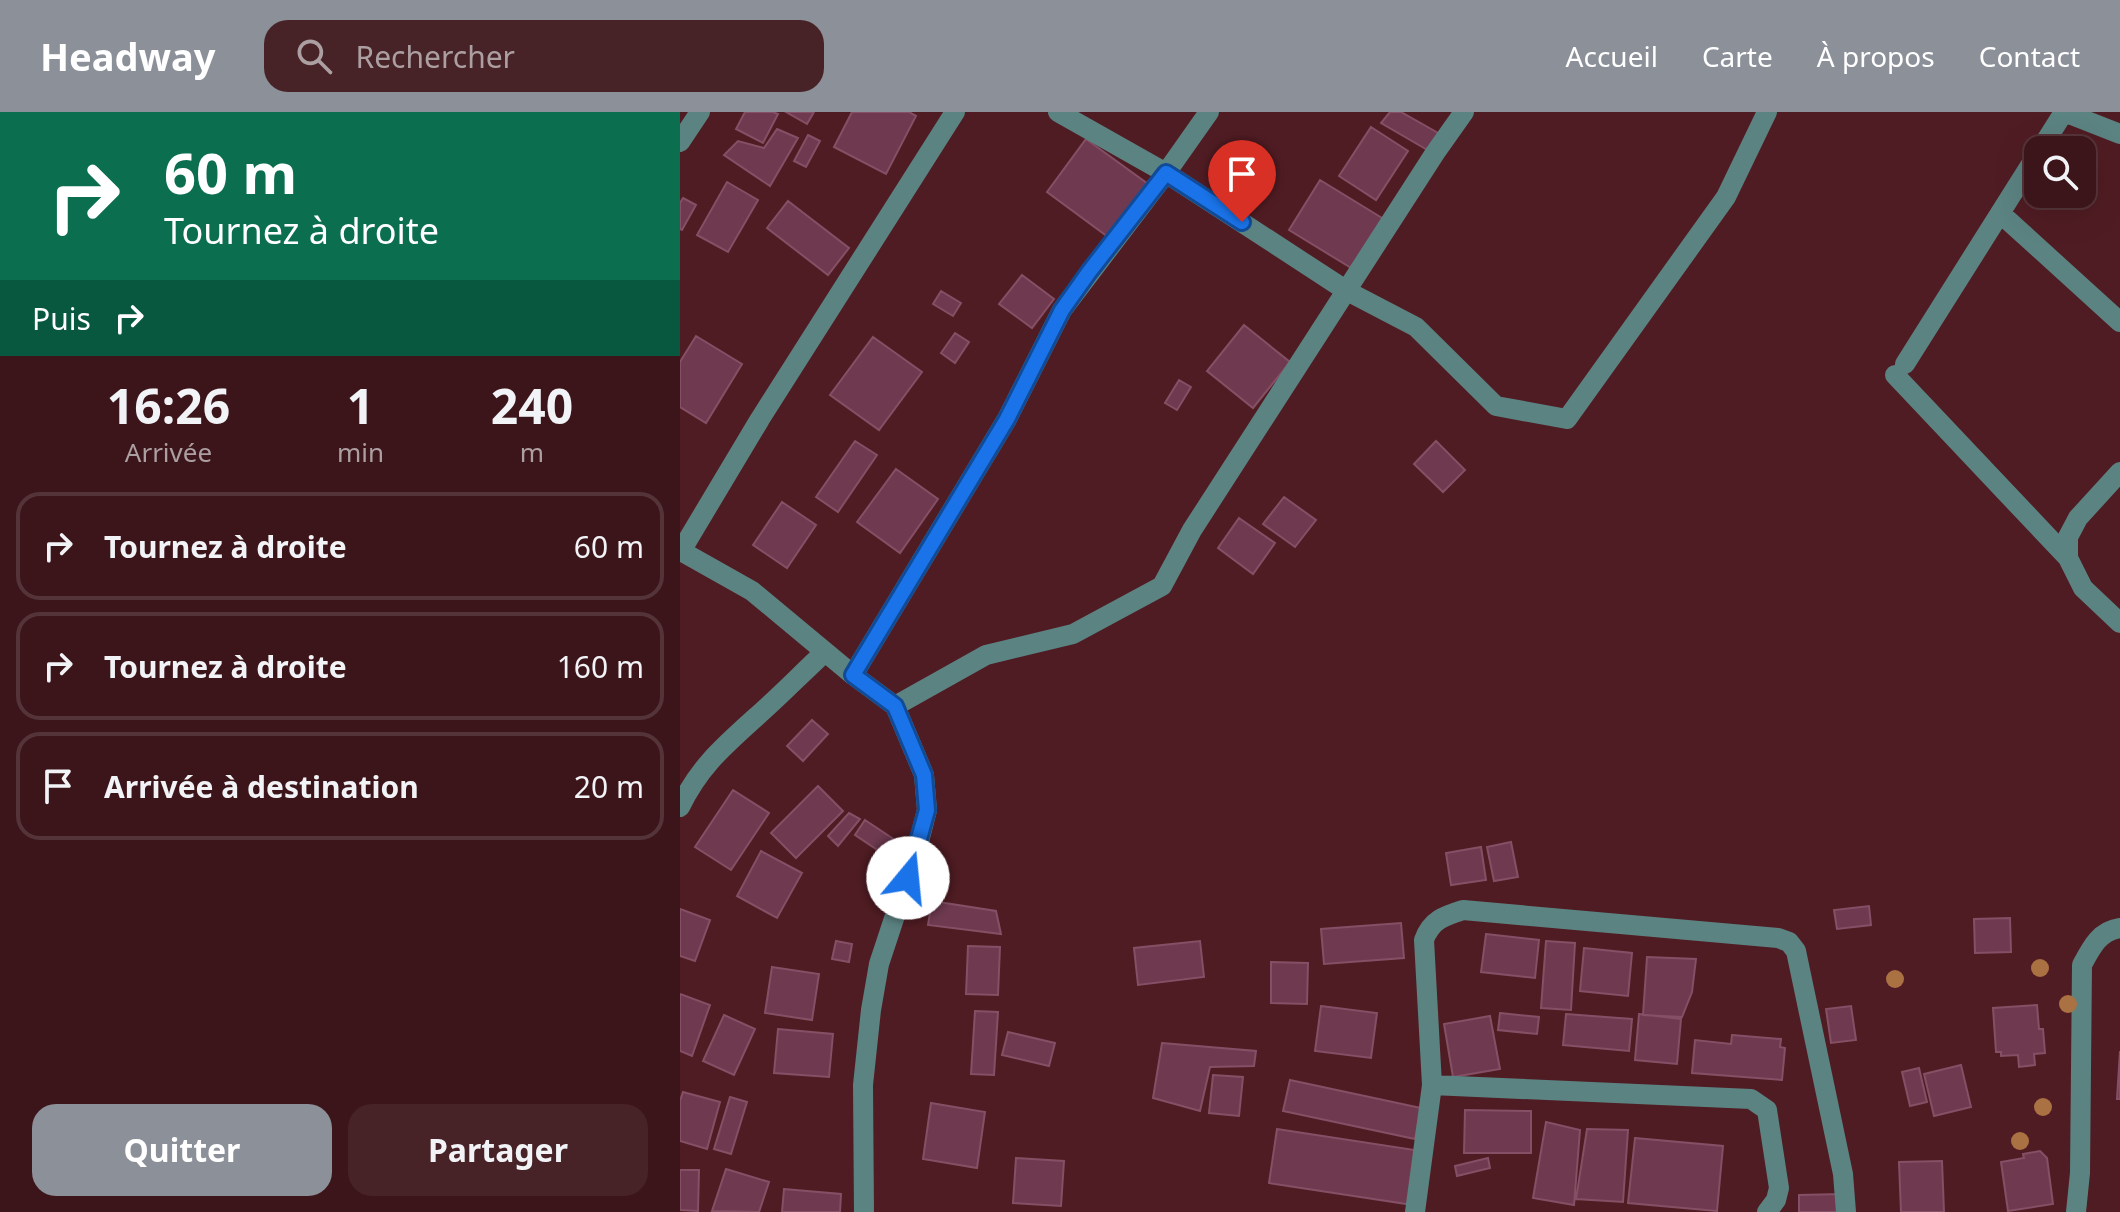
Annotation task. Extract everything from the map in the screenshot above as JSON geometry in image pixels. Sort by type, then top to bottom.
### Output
[{"type":"street","points":[[680,142],[700,112]]},
{"type":"street","points":[[864,1212],[863,1085],[871,1010],[879,964],[927,810],[924,775],[895,706],[752,591],[681,550],[760,419],[955,112]]},
{"type":"street","points":[[1058,112],[1166,173],[1347,291],[1416,327],[1496,406],[1567,419],[1726,197],[1767,112]]},
{"type":"street","points":[[853,675],[1007,419],[1062,310],[1209,112]]},
{"type":"street","points":[[895,706],[986,655],[1073,634],[1162,586],[1192,530],[1464,112]]},
{"type":"street","points":[[2049,136],[2064,112],[2120,134]]},
{"type":"street","points":[[2024,175],[1900,370],[2068,558],[2083,588],[2120,623]]},
{"type":"street","points":[[2000,213],[2120,322]]},
{"type":"street","points":[[2068,558],[2068,537],[2078,518],[2120,472]]},
{"type":"street","points":[[680,807],[696,778],[714,756],[825,652]]},
{"type":"street","points":[[1415,1212],[1432,1085],[1424,940],[1427,932],[1442,917],[1463,910],[1778,938],[1789,942],[1796,951],[1843,1174],[1846,1212]]},
{"type":"street","points":[[2076,1212],[2080,1173],[2082,965],[2096,940],[2120,928]]},
{"type":"street","points":[[1432,1085],[1751,1099],[1767,1110],[1779,1188],[1776,1200],[1767,1212]]},
{"type":"building","points":[[745,112],[778,114],[763,143],[736,129]]},
{"type":"building","points":[[786,112],[814,112],[807,124]]},
{"type":"building","points":[[852,112],[909,112],[916,116],[886,174],[834,147]]},
{"type":"building","points":[[1390,112],[1401,112],[1447,138],[1436,155],[1381,123]]},
{"type":"building","points":[[1371,127],[1408,151],[1376,200],[1339,176]]},
{"type":"building","points":[[777,129],[798,138],[770,186],[724,155],[738,141],[764,148]]},
{"type":"building","points":[[808,135],[820,141],[806,167],[794,161]]},
{"type":"building","points":[[1086,139],[1155,189],[1115,242],[1047,192]]},
{"type":"building","points":[[1320,180],[1387,221],[1356,271],[1289,230]]},
{"type":"building","points":[[727,182],[758,200],[728,252],[697,235]]},
{"type":"building","points":[[683,198],[696,205],[682,230],[680,203]]},
{"type":"building","points":[[788,201],[849,248],[828,275],[767,228]]},
{"type":"building","points":[[1022,275],[1054,299],[1032,328],[999,304]]},
{"type":"building","points":[[941,291],[961,303],[953,316],[933,304]]},
{"type":"building","points":[[1244,325],[1290,362],[1253,408],[1207,371]]},
{"type":"building","points":[[955,333],[969,342],[955,363],[941,353]]},
{"type":"building","points":[[696,336],[742,364],[706,423],[680,407],[680,362]]},
{"type":"building","points":[[873,337],[922,372],[879,430],[830,395]]},
{"type":"building","points":[[1179,380],[1191,387],[1177,410],[1165,403]]},
{"type":"building","points":[[855,441],[877,455],[838,512],[816,497]]},
{"type":"building","points":[[1436,441],[1465,470],[1443,492],[1414,464]]},
{"type":"building","points":[[896,469],[938,499],[900,553],[857,522]]},
{"type":"building","points":[[1284,497],[1316,520],[1295,547],[1263,524]]},
{"type":"building","points":[[782,502],[816,525],[787,568],[753,545]]},
{"type":"building","points":[[1239,518],[1275,543],[1253,574],[1218,548]]},
{"type":"building","points":[[812,720],[828,734],[803,761],[787,746]]},
{"type":"building","points":[[818,786],[843,811],[796,858],[771,833]]},
{"type":"building","points":[[733,790],[769,813],[731,870],[695,847]]},
{"type":"building","points":[[849,813],[860,819],[838,846],[828,836]]},
{"type":"building","points":[[865,820],[898,842],[888,857],[855,835]]},
{"type":"building","points":[[1511,842],[1518,877],[1494,881],[1487,847]]},
{"type":"building","points":[[1481,847],[1486,880],[1451,885],[1446,853]]},
{"type":"building","points":[[761,851],[802,873],[777,918],[737,896]]},
{"type":"building","points":[[932,901],[996,911],[1001,934],[928,925]]},
{"type":"building","points":[[1869,906],[1871,925],[1837,929],[1834,910]]},
{"type":"building","points":[[680,909],[710,920],[695,961],[680,956]]},
{"type":"building","points":[[2010,918],[2011,952],[1975,953],[1974,919]]},
{"type":"building","points":[[1401,923],[1404,958],[1324,964],[1321,929]]},
{"type":"building","points":[[1486,934],[1539,940],[1535,978],[1481,972]]},
{"type":"building","points":[[836,941],[852,944],[849,962],[832,959]]},
{"type":"building","points":[[1200,941],[1204,977],[1138,985],[1134,948]]},
{"type":"building","points":[[1546,941],[1575,943],[1571,1010],[1541,1008]]},
{"type":"building","points":[[968,946],[1000,947],[998,995],[966,994]]},
{"type":"building","points":[[1584,948],[1632,953],[1628,996],[1580,991]]},
{"type":"building","points":[[1647,957],[1696,959],[1692,992],[1682,1017],[1643,1015]]},
{"type":"building","points":[[1271,962],[1308,963],[1307,1004],[1271,1003]]},
{"type":"building","points":[[772,967],[819,974],[812,1020],[765,1013]]},
{"type":"building","points":[[680,994],[710,1005],[692,1056],[680,1051]]},
{"type":"building","points":[[2037,1005],[2045,1053],[2034,1054],[2035,1065],[2019,1067],[2018,1055],[2001,1056],[2001,1052],[1996,1052],[1993,1008]]},
{"type":"building","points":[[1321,1006],[1377,1013],[1371,1058],[1315,1051]]},
{"type":"building","points":[[1851,1006],[1856,1040],[1831,1043],[1826,1009]]},
{"type":"building","points":[[975,1011],[998,1012],[994,1075],[971,1074]]},
{"type":"building","points":[[1500,1013],[1539,1017],[1537,1034],[1498,1030]]},
{"type":"building","points":[[1566,1014],[1632,1019],[1629,1051],[1563,1045]]},
{"type":"building","points":[[1639,1014],[1681,1019],[1677,1064],[1635,1060]]},
{"type":"building","points":[[724,1015],[755,1029],[734,1075],[703,1061]]},
{"type":"building","points":[[1490,1016],[1500,1069],[1453,1077],[1444,1024]]},
{"type":"building","points":[[778,1029],[833,1034],[829,1077],[774,1073]]},
{"type":"building","points":[[1008,1032],[1055,1043],[1049,1066],[1002,1055]]},
{"type":"building","points":[[1732,1035],[1781,1039],[1780,1047],[1785,1048],[1782,1080],[1692,1073],[1695,1040],[1731,1044]]},
{"type":"building","points":[[1162,1043],[1256,1051],[1254,1066],[1210,1067],[1200,1111],[1153,1098]]},
{"type":"building","points":[[2120,1051],[2120,1099],[2117,1099]]},
{"type":"building","points":[[1961,1065],[1971,1107],[1934,1116],[1924,1074]]},
{"type":"building","points":[[1919,1068],[1927,1102],[1910,1106],[1902,1072]]},
{"type":"building","points":[[1213,1075],[1243,1077],[1239,1116],[1209,1113]]},
{"type":"building","points":[[1290,1080],[1421,1108],[1415,1139],[1283,1111]]},
{"type":"building","points":[[683,1092],[720,1102],[707,1149],[680,1141],[680,1101]]},
{"type":"building","points":[[730,1097],[747,1102],[731,1154],[714,1149]]},
{"type":"building","points":[[931,1103],[985,1112],[977,1168],[923,1159]]},
{"type":"building","points":[[1465,1110],[1531,1111],[1531,1153],[1464,1153]]},
{"type":"building","points":[[1546,1122],[1580,1130],[1574,1205],[1533,1198]]},
{"type":"building","points":[[1277,1129],[1421,1151],[1413,1205],[1269,1183]]},
{"type":"building","points":[[1587,1129],[1628,1130],[1623,1202],[1576,1199]]},
{"type":"building","points":[[1635,1138],[1723,1146],[1717,1211],[1628,1203]]},
{"type":"building","points":[[2040,1151],[2047,1158],[2053,1204],[2008,1211],[2001,1162]]},
{"type":"building","points":[[1016,1158],[1064,1161],[1061,1206],[1013,1203]]},
{"type":"building","points":[[1488,1158],[1490,1168],[1457,1176],[1455,1166]]},
{"type":"building","points":[[1942,1161],[1944,1212],[1901,1212],[1899,1162]]},
{"type":"building","points":[[726,1169],[769,1182],[759,1212],[712,1211]]},
{"type":"building","points":[[680,1170],[699,1170],[698,1211],[680,1210]]},
{"type":"building","points":[[784,1189],[841,1194],[840,1212],[782,1212]]},
{"type":"building","points":[[1842,1194],[1842,1212],[1799,1212],[1799,1195]]},
{"type":"route","points":[[908,878],[927,810],[924,775],[895,706],[853,675],[1007,419],[1062,310],[1166,173],[1242,222]]}]
